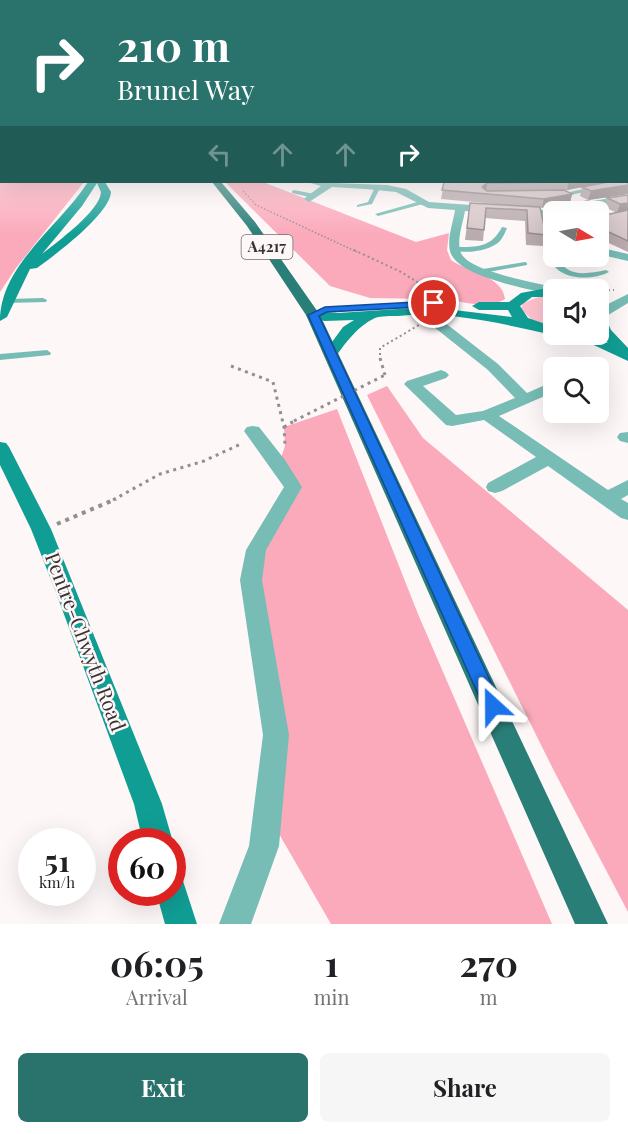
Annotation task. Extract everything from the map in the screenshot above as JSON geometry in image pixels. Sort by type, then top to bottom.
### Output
[{"type":"main road","points":[[0,317],[25,266],[79,204],[92,183]]},
{"type":"main road","points":[[21,277],[74,235],[103,202],[107,196],[102,183]]},
{"type":"main road","name":"A4217","points":[[218,183],[251,224],[313,315],[592,924]]},
{"type":"main road","points":[[313,315],[325,310],[382,305],[516,302],[543,293]]},
{"type":"main road","points":[[516,302],[514,312],[528,324]]},
{"type":"main road","points":[[313,315],[328,318],[372,313],[435,317],[470,313],[543,329]]},
{"type":"main road","points":[[331,353],[348,330],[367,319],[372,313]]},
{"type":"main road","points":[[609,335],[628,356]]},
{"type":"main road","points":[[602,345],[628,356]]},
{"type":"main road","name":"Pentre-Chwyth Road","points":[[0,447],[41,529],[148,804],[154,828]]},
{"type":"main road","points":[[176,906],[181,924]]},
{"type":"street","points":[[311,197],[334,183],[405,192],[421,203],[542,213]]},
{"type":"street","points":[[565,195],[579,201]]},
{"type":"street","points":[[609,201],[628,198]]},
{"type":"street","points":[[460,208],[455,249],[460,259],[502,278],[543,289]]},
{"type":"street","points":[[609,253],[628,258]]},
{"type":"street","points":[[502,278],[515,286],[516,302]]},
{"type":"street","points":[[609,296],[628,294]]},
{"type":"street","points":[[609,311],[628,298]]},
{"type":"street","points":[[435,317],[493,367],[525,400]]},
{"type":"street","points":[[441,375],[412,384],[452,421],[487,415],[543,391]]},
{"type":"street","points":[[487,415],[628,513]]},
{"type":"street","points":[[235,924],[264,846],[276,735],[251,580],[256,550],[293,487],[279,464],[255,434]]},
{"type":"street","points":[[495,487],[549,458]]},
{"type":"street","points":[[607,498],[628,486]]},
{"type":"lane","points":[[359,206],[370,203],[377,188]]},
{"type":"lane","points":[[553,192],[565,195],[603,188]]},
{"type":"lane","points":[[294,192],[311,197]]},
{"type":"lane","points":[[378,214],[421,203]]},
{"type":"lane","points":[[455,249],[495,244],[501,239],[504,228]]},
{"type":"lane","points":[[483,271],[525,264]]},
{"type":"lane","points":[[561,267],[568,274],[585,276],[606,272]]},
{"type":"lane","points":[[7,301],[43,300]]},
{"type":"lane","points":[[0,357],[47,353]]},
{"type":"path","points":[[242,189],[256,206],[401,272],[441,297],[457,300]]},
{"type":"path","points":[[284,428],[385,375],[379,355],[380,348],[435,317]]},
{"type":"path","points":[[231,366],[273,382],[284,428],[285,446],[279,464]]},
{"type":"path","points":[[41,529],[107,504],[160,474],[204,461],[255,434]]},
{"type":"shaded area","points":[[0,183],[83,183],[16,268],[0,292]]},
{"type":"shaded area","points":[[226,183],[266,183],[416,242],[449,233],[447,250],[451,260],[492,280],[503,291],[505,299],[480,304],[434,296],[429,299],[370,298],[330,286]]},
{"type":"shaded area","points":[[543,297],[543,324],[532,320],[521,309],[523,303]]},
{"type":"shaded area","points":[[387,386],[423,438],[628,610],[628,912],[554,771],[367,395]]},
{"type":"shaded area","points":[[337,409],[418,614],[552,924],[331,924],[267,813],[256,550],[293,487],[279,464],[285,446],[284,427]]},
{"type":"building","points":[[444,183],[487,183],[482,187],[487,191],[564,190],[572,194],[544,199],[442,190]]},
{"type":"building","points":[[603,183],[628,183],[628,185],[591,191],[582,187]]},
{"type":"building","points":[[628,195],[628,203],[620,204],[607,198]]},
{"type":"building","points":[[470,203],[540,207],[543,221],[543,235],[528,233],[527,210],[486,208],[484,230],[467,228]]},
{"type":"building","points":[[628,210],[628,241],[609,232],[609,214]]},
{"type":"route","points":[[434,303],[325,310],[313,315],[493,706]]}]
